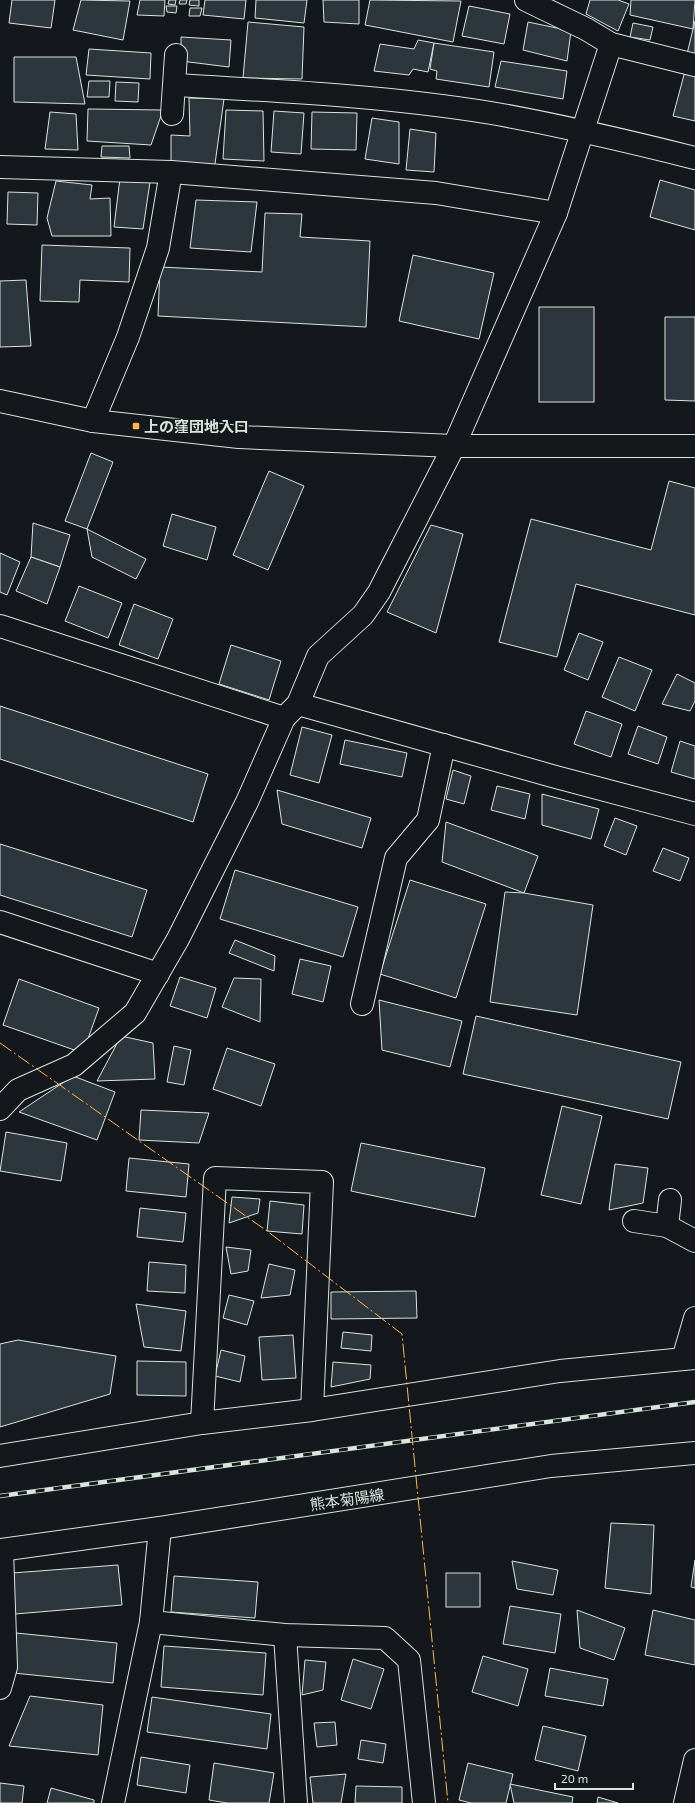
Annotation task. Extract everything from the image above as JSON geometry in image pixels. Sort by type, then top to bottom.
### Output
[{"type":"street","points":[[526,0],[586,29],[612,44],[695,65]]},
{"type":"street","points":[[0,1109],[18,1090],[74,1065],[135,1013],[178,939],[318,656],[363,614],[379,592],[454,446],[556,213],[612,44]]},
{"type":"street","points":[[172,114],[176,55]]},
{"type":"street","points":[[175,85],[352,96],[490,113],[583,131],[695,158]]},
{"type":"street","points":[[0,167],[171,172],[436,193],[556,213]]},
{"type":"street","points":[[93,421],[128,338],[158,248],[171,172]]},
{"type":"street","points":[[0,401],[93,421],[239,437],[454,446],[695,446]]},
{"type":"street","points":[[0,626],[291,711],[444,745],[695,814]]},
{"type":"street","points":[[362,1004],[396,858],[428,820],[444,745]]},
{"type":"street","points":[[0,922],[158,974]]},
{"type":"street","points":[[202,1423],[215,1178],[322,1182],[312,1410]]},
{"type":"street","points":[[667,1226],[670,1200]]},
{"type":"street","points":[[634,1221],[667,1226],[695,1241]]},
{"type":"street","points":[[0,1456],[202,1423],[312,1410],[560,1371],[689,1358],[695,1318]]},
{"type":"street","name":"熊本菊陽線","points":[[1,1550],[160,1528],[551,1466],[695,1453]]},
{"type":"street","points":[[118,1802],[151,1622],[160,1528]]},
{"type":"street","points":[[0,1688],[6,1667],[1,1550]]},
{"type":"street","points":[[151,1622],[285,1635],[385,1638],[409,1660],[424,1803]]},
{"type":"street","points":[[285,1635],[296,1803]]},
{"type":"street","points":[[685,1803],[695,1760]]},
{"type":"building","points":[[12,0],[55,0],[51,28],[9,23]]},
{"type":"building","points":[[81,0],[130,1],[123,40],[73,30]]},
{"type":"building","points":[[140,0],[165,0],[164,16],[137,15]]},
{"type":"building","points":[[169,0],[176,0],[175,5],[168,4]]},
{"type":"building","points":[[180,0],[187,0],[186,4],[179,4]]},
{"type":"building","points":[[190,0],[199,0],[199,6],[189,5]]},
{"type":"building","points":[[205,0],[246,0],[244,19],[203,15]]},
{"type":"building","points":[[256,0],[307,0],[304,23],[255,18]]},
{"type":"building","points":[[323,0],[359,0],[359,24],[324,22]]},
{"type":"building","points":[[370,0],[461,1],[453,42],[365,25]]},
{"type":"building","points":[[590,0],[618,0],[629,4],[618,31],[586,14]]},
{"type":"building","points":[[631,0],[695,0],[693,29],[630,15]]},
{"type":"building","points":[[166,6],[177,6],[176,13],[167,12]]},
{"type":"building","points":[[469,6],[510,14],[504,44],[462,36]]},
{"type":"building","points":[[190,8],[202,8],[200,16],[189,16]]},
{"type":"building","points":[[695,21],[695,56],[687,54]]},
{"type":"building","points":[[248,22],[304,27],[302,79],[243,78]]},
{"type":"building","points":[[528,22],[571,31],[567,61],[523,50]]},
{"type":"building","points":[[633,23],[653,27],[650,40],[630,37]]},
{"type":"building","points":[[181,37],[231,40],[229,67],[181,61]]},
{"type":"building","points":[[418,40],[434,43],[428,72],[413,69],[409,75],[374,71],[380,44],[414,49]]},
{"type":"building","points":[[434,43],[494,52],[489,87],[436,79],[437,71],[430,69]]},
{"type":"building","points":[[89,49],[151,53],[150,79],[86,75]]},
{"type":"building","points":[[14,57],[76,57],[85,104],[14,102]]},
{"type":"building","points":[[501,61],[567,71],[563,99],[495,87]]},
{"type":"building","points":[[685,71],[695,74],[695,121],[673,116]]},
{"type":"building","points":[[89,81],[110,81],[109,97],[87,97]]},
{"type":"building","points":[[116,82],[139,83],[138,102],[115,101]]},
{"type":"building","points":[[189,98],[224,99],[214,171],[171,162],[171,135],[190,136]]},
{"type":"building","points":[[88,109],[163,110],[151,145],[87,141]]},
{"type":"building","points":[[226,110],[263,111],[264,161],[223,159]]},
{"type":"building","points":[[274,111],[304,113],[301,154],[271,152]]},
{"type":"building","points":[[50,112],[76,114],[78,150],[45,149]]},
{"type":"building","points":[[312,112],[357,113],[356,150],[311,149]]},
{"type":"building","points":[[372,118],[399,122],[399,164],[365,159]]},
{"type":"building","points":[[410,129],[436,133],[434,172],[406,170]]},
{"type":"building","points":[[102,146],[129,146],[130,158],[101,157]]},
{"type":"building","points":[[120,178],[150,182],[143,229],[114,227]]},
{"type":"building","points":[[660,180],[695,190],[695,230],[650,217]]},
{"type":"building","points":[[56,181],[92,185],[90,199],[110,198],[111,236],[52,236],[47,218]]},
{"type":"building","points":[[8,192],[38,193],[37,225],[7,224]]},
{"type":"building","points":[[196,200],[257,202],[251,252],[190,248]]},
{"type":"building","points":[[265,213],[302,214],[300,237],[370,241],[366,327],[158,316],[160,267],[262,272]]},
{"type":"building","points":[[42,245],[130,248],[129,282],[80,280],[79,302],[40,301]]},
{"type":"building","points":[[413,255],[494,273],[479,339],[399,321]]},
{"type":"building","points":[[26,280],[31,346],[0,347],[0,281]]},
{"type":"building","points":[[539,307],[594,307],[594,402],[539,402]]},
{"type":"building","points":[[665,317],[695,317],[695,401],[665,400]]},
{"type":"building","points":[[91,453],[113,462],[87,529],[65,521]]},
{"type":"building","points":[[269,471],[304,486],[268,570],[233,555]]},
{"type":"building","points":[[669,481],[695,488],[695,615],[576,584],[557,657],[499,642],[531,519],[651,550]]},
{"type":"building","points":[[172,514],[216,527],[207,560],[163,546]]},
{"type":"building","points":[[33,523],[70,535],[60,567],[31,557]]},
{"type":"building","points":[[431,525],[463,534],[436,633],[387,612]]},
{"type":"building","points":[[87,529],[146,559],[136,579],[92,557]]},
{"type":"building","points":[[0,553],[20,562],[7,595],[0,592]]},
{"type":"building","points":[[31,557],[60,567],[47,604],[16,591]]},
{"type":"building","points":[[79,586],[122,603],[108,638],[65,621]]},
{"type":"building","points":[[134,604],[173,619],[158,659],[119,645]]},
{"type":"building","points":[[579,633],[603,642],[588,680],[564,670]]},
{"type":"building","points":[[231,645],[281,661],[269,700],[219,684]]},
{"type":"building","points":[[619,657],[652,670],[635,711],[602,697]]},
{"type":"building","points":[[677,674],[695,683],[695,701],[690,711],[662,704]]},
{"type":"building","points":[[0,706],[208,774],[193,822],[0,759]]},
{"type":"building","points":[[586,711],[622,724],[611,757],[574,744]]},
{"type":"building","points":[[638,726],[667,737],[658,764],[628,754]]},
{"type":"building","points":[[302,727],[332,735],[319,783],[290,775]]},
{"type":"building","points":[[345,740],[407,753],[402,777],[340,764]]},
{"type":"building","points":[[680,741],[695,746],[695,779],[671,772]]},
{"type":"building","points":[[453,770],[471,776],[464,804],[446,799]]},
{"type":"building","points":[[497,786],[530,794],[525,819],[491,810]]},
{"type":"building","points":[[277,790],[371,818],[362,848],[282,824]]},
{"type":"building","points":[[542,794],[599,809],[591,839],[542,825]]},
{"type":"building","points":[[615,818],[637,826],[626,855],[604,846]]},
{"type":"building","points":[[446,822],[538,856],[524,893],[442,862]]},
{"type":"building","points":[[0,844],[147,890],[132,937],[0,895]]},
{"type":"building","points":[[663,848],[689,858],[680,881],[653,871]]},
{"type":"building","points":[[235,870],[358,907],[343,957],[220,919]]},
{"type":"building","points":[[410,880],[486,904],[456,998],[380,974]]},
{"type":"building","points":[[505,892],[524,893],[593,905],[577,1015],[490,1002]]},
{"type":"building","points":[[235,940],[275,956],[274,971],[229,953]]},
{"type":"building","points":[[300,959],[331,966],[323,1002],[292,994]]},
{"type":"building","points":[[180,977],[216,988],[207,1018],[170,1006]]},
{"type":"building","points":[[234,978],[261,979],[260,1022],[222,1007]]},
{"type":"building","points":[[19,979],[99,1008],[83,1053],[3,1025]]},
{"type":"building","points":[[379,1000],[462,1021],[450,1067],[382,1050]]},
{"type":"building","points":[[476,1016],[681,1062],[668,1119],[463,1074]]},
{"type":"building","points":[[121,1036],[153,1043],[155,1079],[97,1081]]},
{"type":"building","points":[[174,1046],[191,1050],[184,1085],[167,1082]]},
{"type":"building","points":[[227,1048],[275,1064],[261,1106],[213,1089]]},
{"type":"building","points":[[73,1076],[115,1092],[97,1140],[19,1112]]},
{"type":"building","points":[[562,1106],[602,1116],[581,1204],[541,1195]]},
{"type":"building","points":[[141,1110],[209,1113],[199,1143],[139,1140]]},
{"type":"building","points":[[6,1132],[67,1143],[61,1181],[0,1171]]},
{"type":"building","points":[[361,1143],[485,1168],[475,1217],[351,1191]]},
{"type":"building","points":[[129,1158],[189,1164],[186,1197],[126,1191]]},
{"type":"building","points":[[615,1164],[648,1168],[643,1203],[609,1210]]},
{"type":"building","points":[[232,1197],[260,1199],[258,1213],[229,1223]]},
{"type":"building","points":[[270,1201],[304,1205],[302,1234],[267,1231]]},
{"type":"building","points":[[140,1208],[186,1213],[183,1242],[137,1237]]},
{"type":"building","points":[[226,1247],[251,1250],[248,1271],[231,1274]]},
{"type":"building","points":[[149,1262],[186,1265],[185,1293],[147,1291]]},
{"type":"building","points":[[269,1264],[295,1270],[290,1295],[261,1298]]},
{"type":"building","points":[[416,1291],[417,1318],[331,1319],[331,1292]]},
{"type":"building","points":[[229,1295],[254,1301],[247,1325],[223,1318]]},
{"type":"building","points":[[136,1304],[186,1311],[181,1351],[144,1347]]},
{"type":"building","points":[[343,1332],[372,1335],[371,1351],[341,1348]]},
{"type":"building","points":[[293,1335],[296,1378],[262,1380],[259,1337]]},
{"type":"building","points":[[18,1340],[116,1356],[110,1394],[0,1427],[0,1344]]},
{"type":"building","points":[[221,1350],[245,1356],[240,1382],[215,1376]]},
{"type":"building","points":[[137,1361],[186,1362],[186,1396],[137,1395]]},
{"type":"building","points":[[333,1362],[371,1365],[370,1379],[331,1387]]},
{"type":"building","points":[[611,1523],[654,1525],[651,1594],[605,1588]]},
{"type":"building","points":[[695,1560],[695,1588],[691,1587]]},
{"type":"building","points":[[512,1561],[558,1570],[553,1595],[517,1589]]},
{"type":"building","points":[[118,1565],[122,1605],[15,1614],[12,1573]]},
{"type":"building","points":[[446,1573],[480,1573],[480,1607],[446,1607]]},
{"type":"building","points":[[174,1576],[258,1582],[255,1618],[171,1612]]},
{"type":"building","points":[[510,1606],[561,1614],[555,1653],[503,1644]]},
{"type":"building","points":[[577,1610],[625,1628],[614,1660],[580,1648]]},
{"type":"building","points":[[653,1610],[695,1620],[695,1665],[645,1655]]},
{"type":"building","points":[[16,1633],[117,1643],[113,1683],[13,1673]]},
{"type":"building","points":[[164,1646],[266,1653],[263,1695],[161,1687]]},
{"type":"building","points":[[483,1656],[528,1669],[518,1706],[472,1692]]},
{"type":"building","points":[[353,1659],[384,1669],[371,1709],[341,1700]]},
{"type":"building","points":[[305,1660],[326,1662],[323,1690],[302,1695]]},
{"type":"building","points":[[550,1668],[608,1679],[603,1706],[545,1696]]},
{"type":"building","points":[[30,1696],[103,1705],[98,1755],[9,1746]]},
{"type":"building","points":[[152,1697],[271,1714],[267,1749],[147,1732]]},
{"type":"building","points":[[335,1722],[337,1745],[317,1747],[314,1723]]},
{"type":"building","points":[[543,1726],[586,1736],[578,1771],[535,1760]]},
{"type":"building","points":[[361,1740],[386,1744],[383,1763],[358,1759]]},
{"type":"building","points":[[141,1757],[190,1765],[186,1793],[137,1785]]},
{"type":"building","points":[[214,1763],[274,1773],[269,1803],[227,1803],[209,1800]]},
{"type":"building","points":[[468,1763],[513,1774],[506,1803],[471,1803],[459,1800]]},
{"type":"building","points":[[346,1774],[341,1803],[313,1803],[310,1777]]},
{"type":"building","points":[[0,1783],[24,1786],[22,1803],[0,1803]]},
{"type":"building","points":[[510,1784],[573,1797],[572,1803],[514,1803]]},
{"type":"building","points":[[356,1786],[402,1787],[402,1803],[355,1803]]},
{"type":"building","points":[[51,1788],[94,1800],[94,1803],[47,1803]]},
{"type":"building","points":[[598,1797],[618,1803],[597,1803]]},
{"type":"railway","points":[[0,1496],[695,1402]]},
{"type":"power","points":[[0,1043],[267,1231],[402,1334],[448,1803]]},
{"type":"place","name":"上の窪団地入口","points":[[136,426]]}]
